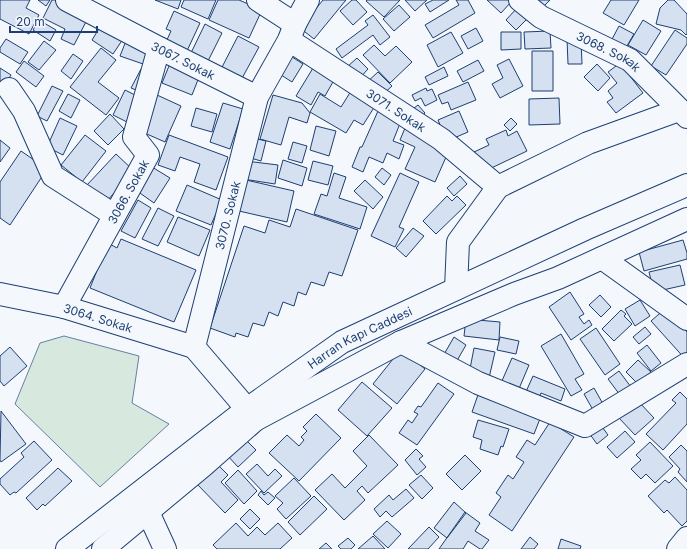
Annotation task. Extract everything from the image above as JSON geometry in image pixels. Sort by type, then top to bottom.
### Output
[{"type":"street","name":"3067. Sokak","points":[[67,0],[257,97]]},
{"type":"street","name":"3071. Sokak","points":[[258,0],[292,32],[441,139],[498,187]]},
{"type":"street","name":"3070. Sokak","points":[[194,347],[257,97],[308,0]]},
{"type":"street","name":"3068. Sokak","points":[[520,0],[541,17],[630,60],[683,113]]},
{"type":"street","name":"3066. Sokak","points":[[64,307],[148,155],[134,137],[159,48]]},
{"type":"street","points":[[9,89],[24,111],[53,176],[114,215]]},
{"type":"street","points":[[456,289],[458,242],[498,187],[588,143],[683,113]]},
{"type":"street","name":"Harran Kapı Caddesi","points":[[67,549],[251,414],[342,342],[585,229],[687,185]]},
{"type":"street","name":"Harran Kapı Caddesi","points":[[103,549],[204,466],[251,414],[401,342],[514,294],[558,278],[687,219]]},
{"type":"street","points":[[602,258],[687,319]]},
{"type":"street","name":"3064. Sokak","points":[[0,294],[64,307],[194,347]]},
{"type":"street","points":[[401,342],[478,383],[585,426],[687,364]]},
{"type":"street","points":[[194,347],[251,414]]},
{"type":"street","points":[[148,512],[165,549]]},
{"type":"street","points":[[678,549],[687,538]]},
{"type":"shaded area","points":[[64,336],[139,356],[132,403],[169,424],[100,487],[15,404],[40,343]]},
{"type":"building","points":[[0,0],[30,0],[26,8],[39,15],[29,34],[0,19]]},
{"type":"building","points":[[38,0],[50,0],[46,6]]},
{"type":"building","points":[[52,0],[56,0],[89,16],[74,45],[61,39],[65,29],[43,18]]},
{"type":"building","points":[[155,0],[181,0],[178,9]]},
{"type":"building","points":[[184,0],[216,0],[208,19],[181,7]]},
{"type":"building","points":[[218,0],[239,0],[262,10],[249,38],[209,20]]},
{"type":"building","points":[[323,0],[346,0],[314,39],[300,28]]},
{"type":"building","points":[[352,0],[356,0],[367,12],[353,25],[340,11]]},
{"type":"building","points":[[400,0],[384,17],[366,1]]},
{"type":"building","points":[[405,0],[427,0],[415,11]]},
{"type":"building","points":[[433,0],[449,0],[430,12],[425,4]]},
{"type":"building","points":[[456,0],[468,0],[475,13],[433,38],[425,25],[459,5]]},
{"type":"building","points":[[487,0],[511,0],[512,1],[501,13]]},
{"type":"building","points":[[538,0],[550,0],[544,6]]},
{"type":"building","points":[[611,0],[639,0],[624,25],[603,13]]},
{"type":"building","points":[[668,0],[674,0],[687,14],[686,35],[681,30],[656,24],[660,8]]},
{"type":"building","points":[[399,5],[410,17],[394,31],[383,19]]},
{"type":"building","points":[[517,8],[527,19],[516,30],[506,20]]},
{"type":"building","points":[[174,11],[200,23],[186,53],[165,44],[171,31],[166,29]]},
{"type":"building","points":[[373,15],[390,37],[380,45],[373,35],[342,58],[336,49],[368,25],[365,21]]},
{"type":"building","points":[[39,20],[56,30],[50,41],[33,30]]},
{"type":"building","points":[[643,20],[661,31],[646,55],[628,45]]},
{"type":"building","points":[[103,22],[125,36],[113,54],[92,40]]},
{"type":"building","points":[[205,24],[222,33],[207,63],[190,55]]},
{"type":"building","points":[[619,26],[634,34],[624,51],[610,43]]},
{"type":"building","points":[[476,28],[483,41],[468,49],[461,36]]},
{"type":"building","points":[[675,30],[687,38],[687,44],[666,75],[651,66]]},
{"type":"building","points":[[550,31],[551,48],[525,49],[524,32]]},
{"type":"building","points":[[451,32],[463,53],[438,67],[427,45]]},
{"type":"building","points":[[501,32],[521,32],[521,49],[501,50]]},
{"type":"building","points":[[128,36],[153,46],[146,65],[120,56]]},
{"type":"building","points":[[238,36],[259,47],[240,82],[220,71]]},
{"type":"building","points":[[6,39],[28,52],[20,64],[0,52],[0,48]]},
{"type":"building","points":[[567,39],[581,39],[582,64],[568,64]]},
{"type":"building","points":[[44,41],[56,50],[39,70],[28,62]]},
{"type":"building","points":[[374,45],[385,56],[396,46],[412,62],[390,83],[363,55]]},
{"type":"building","points":[[101,48],[116,60],[98,82],[119,98],[106,115],[70,87]]},
{"type":"building","points":[[532,51],[553,51],[553,91],[532,91]]},
{"type":"building","points":[[73,54],[83,61],[71,79],[61,71]]},
{"type":"building","points":[[289,55],[303,64],[292,82],[278,73]]},
{"type":"building","points":[[357,58],[368,69],[359,79],[347,67]]},
{"type":"building","points":[[509,59],[523,86],[500,98],[492,84],[503,78],[497,65]]},
{"type":"building","points":[[478,60],[484,71],[463,82],[457,71]]},
{"type":"building","points":[[24,61],[44,76],[36,87],[16,72]]},
{"type":"building","points":[[171,61],[201,72],[192,95],[162,83]]},
{"type":"building","points":[[620,63],[643,93],[616,113],[607,102],[613,98],[608,91],[617,83],[608,72]]},
{"type":"building","points":[[597,64],[610,78],[598,91],[584,77]]},
{"type":"building","points":[[444,67],[448,76],[429,85],[425,77]]},
{"type":"building","points":[[0,68],[11,75],[0,93]]},
{"type":"building","points":[[313,68],[334,80],[325,96],[318,92],[311,105],[296,96]]},
{"type":"building","points":[[141,69],[150,74],[141,92],[131,88]]},
{"type":"building","points":[[378,72],[392,86],[380,97],[366,83]]},
{"type":"building","points":[[468,82],[476,100],[451,110],[448,102],[442,104],[438,95]]},
{"type":"building","points":[[52,86],[63,91],[47,121],[37,116]]},
{"type":"building","points":[[426,88],[427,91],[432,89],[437,100],[425,106],[421,98],[415,101],[412,95]]},
{"type":"building","points":[[125,90],[143,99],[131,124],[113,115]]},
{"type":"building","points":[[351,91],[375,106],[363,125],[354,120],[346,133],[310,112],[320,94],[341,107]]},
{"type":"building","points":[[68,94],[80,100],[71,118],[59,111]]},
{"type":"building","points":[[157,95],[181,106],[165,142],[140,131]]},
{"type":"building","points":[[273,95],[302,103],[310,113],[307,123],[289,117],[281,145],[260,139]]},
{"type":"building","points":[[559,98],[560,124],[529,125],[529,99]]},
{"type":"building","points":[[223,103],[243,109],[230,149],[210,142]]},
{"type":"building","points":[[418,105],[425,113],[417,120],[409,112]]},
{"type":"building","points":[[196,108],[217,114],[212,132],[191,126]]},
{"type":"building","points":[[378,111],[401,121],[393,141],[404,145],[399,159],[387,153],[383,163],[369,157],[363,172],[352,167]]},
{"type":"building","points":[[459,111],[468,132],[447,141],[438,120]]},
{"type":"building","points":[[110,114],[124,129],[108,145],[94,131]]},
{"type":"building","points":[[60,118],[77,126],[63,155],[47,147]]},
{"type":"building","points":[[511,118],[517,124],[510,131],[504,125]]},
{"type":"building","points":[[316,126],[336,131],[329,156],[310,150]]},
{"type":"building","points":[[405,128],[450,148],[435,182],[405,169],[415,147],[400,140]]},
{"type":"building","points":[[506,130],[508,136],[517,131],[527,151],[483,172],[474,152],[489,145],[486,139]]},
{"type":"building","points":[[85,135],[106,151],[82,182],[61,165]]},
{"type":"building","points":[[169,135],[228,157],[216,190],[194,182],[200,164],[180,157],[175,171],[158,165]]},
{"type":"building","points":[[249,137],[266,141],[261,161],[244,156]]},
{"type":"building","points":[[0,140],[10,148],[0,162]]},
{"type":"building","points":[[293,142],[307,146],[302,163],[288,159]]},
{"type":"building","points":[[21,151],[47,169],[10,225],[0,218],[0,182]]},
{"type":"building","points":[[116,154],[134,171],[105,203],[87,185]]},
{"type":"building","points":[[283,160],[307,168],[302,186],[278,178]]},
{"type":"building","points":[[246,161],[278,165],[275,184],[243,179]]},
{"type":"building","points":[[313,161],[333,166],[328,185],[308,180]]},
{"type":"building","points":[[152,167],[170,178],[154,203],[137,191]]},
{"type":"building","points":[[382,168],[391,175],[384,185],[375,177]]},
{"type":"building","points":[[334,173],[346,177],[339,198],[367,207],[360,229],[314,214],[321,194],[327,196]]},
{"type":"building","points":[[400,173],[419,182],[399,227],[404,229],[395,247],[371,236]]},
{"type":"building","points":[[460,176],[467,184],[454,196],[447,188]]},
{"type":"building","points":[[246,180],[294,191],[287,222],[239,211]]},
{"type":"building","points":[[365,180],[383,197],[373,209],[354,191]]},
{"type":"building","points":[[187,185],[222,200],[211,225],[176,211]]},
{"type":"building","points":[[447,196],[452,201],[457,196],[466,205],[436,234],[423,221]]},
{"type":"building","points":[[138,200],[151,208],[135,238],[121,231]]},
{"type":"building","points":[[158,208],[174,216],[158,246],[142,239]]},
{"type":"building","points":[[296,209],[358,230],[342,276],[329,272],[324,286],[311,282],[306,295],[298,292],[294,306],[283,302],[278,316],[269,312],[264,326],[253,323],[248,337],[236,333],[235,337],[210,328],[244,226],[265,233],[269,220],[290,227]]},
{"type":"building","points":[[178,217],[210,230],[199,256],[167,242]]},
{"type":"building","points":[[413,228],[424,236],[406,257],[396,248]]},
{"type":"building","points":[[121,239],[196,270],[174,322],[90,288],[108,243],[117,248]]},
{"type":"building","points":[[683,240],[687,253],[687,259],[644,271],[639,252]]},
{"type":"building","points":[[680,265],[685,285],[654,292],[649,272]]},
{"type":"building","points":[[570,292],[584,314],[579,317],[584,324],[589,320],[592,325],[571,340],[549,307]]},
{"type":"building","points":[[600,295],[611,307],[601,317],[589,305]]},
{"type":"building","points":[[640,300],[650,316],[635,326],[625,309]]},
{"type":"building","points":[[666,308],[687,332],[687,361],[651,321]]},
{"type":"building","points":[[621,310],[626,314],[624,316],[632,324],[614,341],[602,329]]},
{"type":"building","points":[[466,319],[500,322],[499,340],[464,336]]},
{"type":"building","points":[[645,327],[651,334],[639,344],[633,337]]},
{"type":"building","points":[[596,328],[620,364],[605,375],[580,339]]},
{"type":"building","points":[[561,334],[584,374],[575,379],[582,390],[571,396],[541,346]]},
{"type":"building","points":[[454,337],[466,345],[455,364],[443,356]]},
{"type":"building","points":[[500,337],[519,341],[516,354],[497,350]]},
{"type":"building","points":[[647,345],[661,363],[651,371],[637,353]]},
{"type":"building","points":[[10,347],[27,366],[4,386],[0,381],[0,356]]},
{"type":"building","points":[[474,348],[495,352],[489,378],[469,374]]},
{"type":"building","points":[[401,349],[425,369],[397,404],[373,384]]},
{"type":"building","points":[[512,358],[529,365],[518,391],[501,383]]},
{"type":"building","points":[[638,360],[651,372],[638,384],[626,372]]},
{"type":"building","points":[[619,371],[634,391],[623,399],[608,379]]},
{"type":"building","points":[[533,376],[565,389],[561,401],[541,393],[538,400],[525,394]]},
{"type":"building","points":[[362,382],[392,408],[367,436],[338,410]]},
{"type":"building","points":[[438,383],[454,394],[417,445],[399,433],[408,420],[412,423],[418,414],[414,412],[418,406],[421,407]]},
{"type":"building","points":[[594,388],[603,404],[593,410],[584,394]]},
{"type":"building","points":[[480,389],[543,411],[534,434],[472,412]]},
{"type":"building","points":[[680,392],[687,399],[687,424],[663,450],[646,434],[676,403],[672,400]]},
{"type":"building","points":[[638,401],[654,418],[635,435],[619,418]]},
{"type":"building","points":[[1,411],[26,444],[1,462],[0,460]]},
{"type":"building","points":[[316,414],[341,438],[299,481],[269,453],[287,435],[299,446],[304,440],[301,437],[307,431],[303,427]]},
{"type":"building","points":[[478,420],[509,429],[503,447],[501,446],[498,455],[480,449],[482,440],[473,437]]},
{"type":"building","points":[[550,422],[574,437],[512,531],[489,515],[501,497],[496,493],[508,475],[513,479],[524,462],[516,457],[527,440],[535,445]]},
{"type":"building","points":[[600,424],[608,435],[597,444],[589,433]]},
{"type":"building","points":[[625,431],[635,442],[617,458],[607,447]]},
{"type":"building","points":[[369,435],[398,465],[368,493],[362,486],[357,491],[365,500],[344,520],[315,490],[332,474],[345,488],[367,466],[353,451]]},
{"type":"building","points":[[243,437],[256,450],[238,467],[226,454]]},
{"type":"building","points":[[34,441],[52,460],[16,493],[14,492],[10,495],[0,484],[0,479],[24,457],[21,453]]},
{"type":"building","points":[[650,442],[673,466],[655,483],[646,474],[641,479],[631,469],[641,460],[636,455]]},
{"type":"building","points":[[681,445],[687,451],[687,482],[678,472],[680,469],[669,457]]},
{"type":"building","points":[[416,449],[423,456],[419,459],[426,467],[417,475],[405,460]]},
{"type":"building","points":[[465,455],[481,471],[462,490],[446,474]]},
{"type":"building","points":[[216,463],[228,475],[221,482],[238,500],[225,513],[196,483]]},
{"type":"building","points":[[257,464],[268,476],[275,469],[282,476],[264,493],[246,474]]},
{"type":"building","points":[[58,468],[72,481],[45,506],[43,504],[37,510],[26,498]]},
{"type":"building","points":[[238,470],[257,491],[244,504],[225,483]]},
{"type":"building","points":[[421,475],[433,488],[422,499],[409,485]]},
{"type":"building","points":[[675,477],[687,490],[687,521],[682,526],[667,510],[664,513],[648,496],[665,480],[669,483]]},
{"type":"building","points":[[294,478],[311,496],[286,519],[277,509],[283,503],[275,496]]},
{"type":"building","points":[[406,489],[414,498],[392,517],[386,511],[380,517],[374,509],[389,495],[393,500]]},
{"type":"building","points":[[261,491],[264,495],[268,492],[275,498],[268,505],[258,495]]},
{"type":"building","points":[[314,496],[327,509],[300,535],[288,522]]},
{"type":"building","points":[[454,502],[466,513],[447,538],[434,528]]},
{"type":"building","points":[[250,509],[260,519],[250,529],[240,519]]},
{"type":"building","points":[[465,512],[480,523],[475,531],[489,540],[482,549],[468,541],[463,549],[439,549]]},
{"type":"building","points":[[387,521],[401,534],[388,548],[373,534]]},
{"type":"building","points":[[236,523],[248,536],[257,527],[265,535],[278,523],[292,538],[280,549],[217,549],[213,545]]},
{"type":"building","points":[[429,527],[439,537],[428,549],[408,549]]},
{"type":"building","points":[[373,536],[385,549],[358,549]]},
{"type":"building","points":[[530,537],[538,544],[534,549],[521,549]]},
{"type":"building","points":[[348,538],[355,545],[351,549],[341,549],[338,546]]},
{"type":"building","points":[[561,539],[581,546],[580,549],[558,549]]},
{"type":"building","points":[[326,543],[332,549],[319,549]]}]
